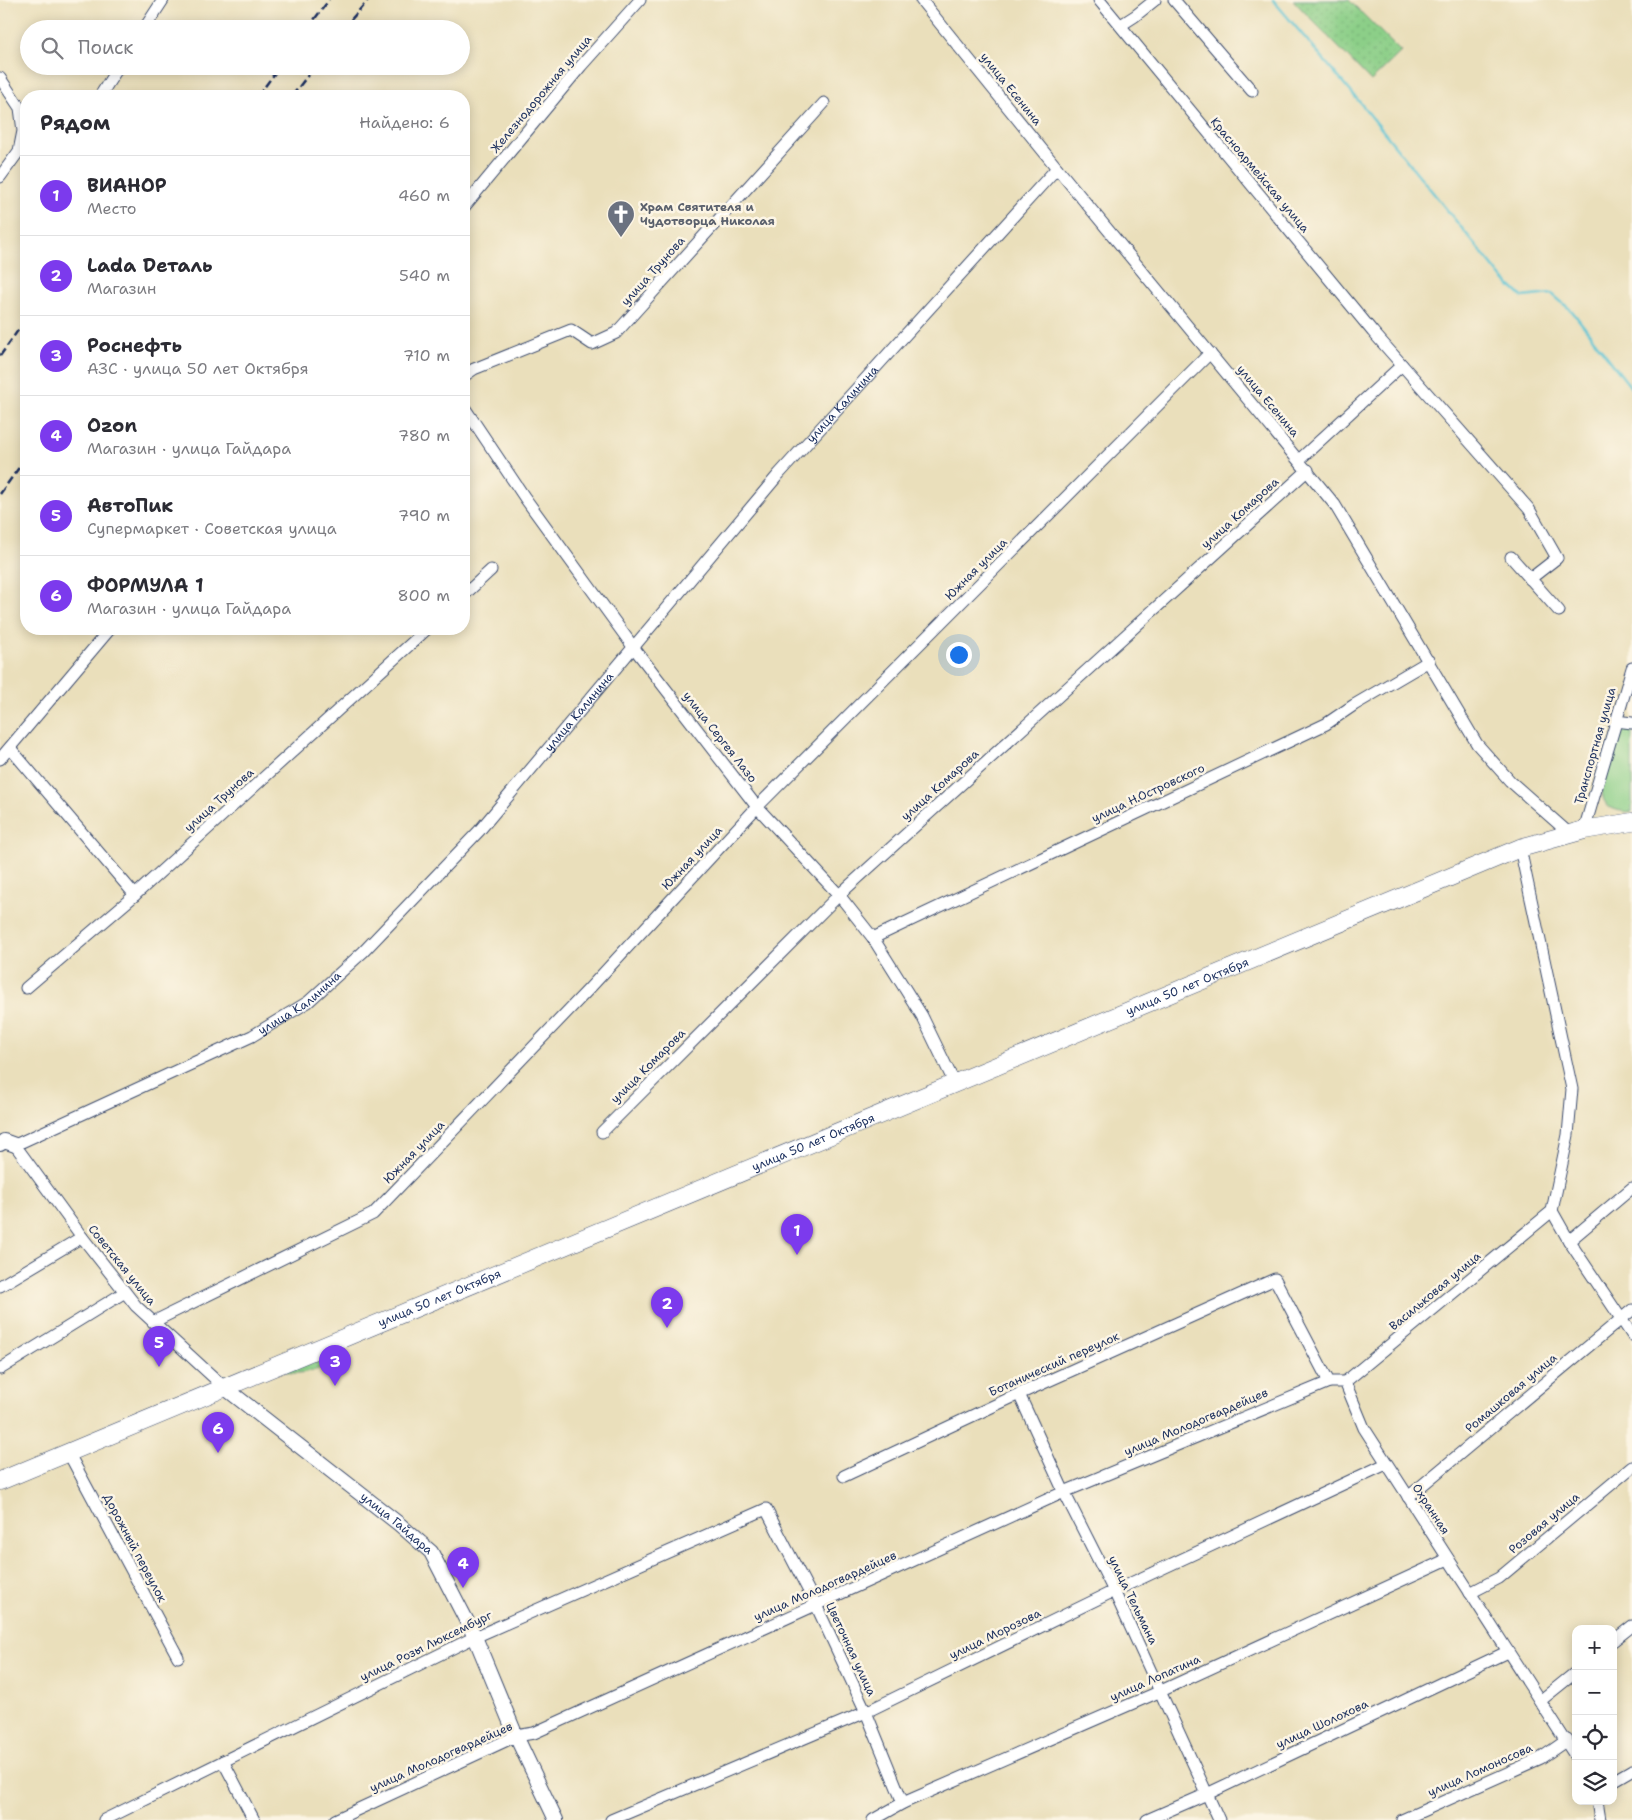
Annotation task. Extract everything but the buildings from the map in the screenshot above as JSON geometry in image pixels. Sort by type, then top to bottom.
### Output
[{"type":"main road","name":"улица 50 лет Октября","points":[[0,1481],[954,1082],[1520,848],[1577,832],[1632,822]]},
{"type":"street","points":[[150,20],[163,0]]},
{"type":"street","name":"Железнодорожная улица","points":[[470,200],[581,66],[640,0]]},
{"type":"street","name":"улица Есенина","points":[[921,0],[1335,505],[1429,661],[1476,744],[1510,781],[1577,832]]},
{"type":"street","name":"Красноармейская улица","points":[[1099,0],[1229,159],[1402,365],[1529,509],[1557,558],[1530,579]]},
{"type":"street","points":[[1121,25],[1136,16],[1155,0]]},
{"type":"street","points":[[1174,0],[1252,91]]},
{"type":"street","points":[[104,90],[114,75]]},
{"type":"street","points":[[0,78],[20,108]]},
{"type":"street","name":"улица Трунова","points":[[470,372],[571,330],[592,344],[616,333],[824,103]]},
{"type":"street","points":[[0,177],[20,156]]},
{"type":"street","name":"улица Калинина","points":[[5,1142],[252,1036],[308,1002],[363,952],[480,831],[779,474],[1057,168]]},
{"type":"street","name":"Южная улица","points":[[152,1322],[373,1214],[594,984],[757,807],[1210,353]]},
{"type":"street","points":[[1299,460],[1402,365]]},
{"type":"street","name":"улица Сергея Лазо","points":[[470,416],[525,498],[634,648],[757,807],[838,894],[873,938],[922,1016],[954,1082]]},
{"type":"street","name":"улица Комарова","points":[[602,1132],[838,894],[1308,470]]},
{"type":"street","points":[[1511,557],[1558,611]]},
{"type":"street","points":[[470,589],[491,570]]},
{"type":"street","points":[[0,759],[105,635]]},
{"type":"street","name":"улица Трунова","points":[[26,988],[134,895],[420,635]]},
{"type":"street","name":"улица Н.Островского","points":[[873,938],[1326,724],[1354,705],[1429,661]]},
{"type":"street","name":"Транспортная улица","points":[[1577,832],[1616,721],[1632,668]]},
{"type":"street","points":[[1616,721],[1632,722]]},
{"type":"street","points":[[10,748],[134,895]]},
{"type":"street","points":[[1520,848],[1572,1089],[1568,1135],[1552,1211],[1569,1241],[1620,1320],[1632,1335]]},
{"type":"street","name":"Советская улица","points":[[5,1142],[136,1306],[224,1387]]},
{"type":"street","points":[[1569,1241],[1632,1188]]},
{"type":"street","name":"Васильковая улица","points":[[1345,1382],[1552,1211]]},
{"type":"street","points":[[0,1286],[82,1237]]},
{"type":"street","name":"Ботанический переулок","points":[[844,1476],[1019,1394],[1276,1279],[1329,1382]]},
{"type":"street","points":[[0,1368],[125,1292]]},
{"type":"street","name":"Ромашковая улица","points":[[1408,1497],[1632,1310]]},
{"type":"street","points":[[1329,1382],[1345,1382]]},
{"type":"street","name":"улица Молодогвардейцев","points":[[335,1820],[516,1736],[534,1733],[1064,1492],[1329,1382]]},
{"type":"street","name":"Охранная","points":[[1345,1382],[1364,1428],[1386,1464],[1572,1749]]},
{"type":"street","name":"улица Гайдара","points":[[224,1387],[399,1524],[431,1552],[475,1637],[516,1736],[556,1820]]},
{"type":"street","name":"улица Тельмана","points":[[1019,1394],[1064,1492],[1114,1591],[1161,1691],[1218,1820]]},
{"type":"street","name":"Дорожный переулок","points":[[68,1452],[178,1657]]},
{"type":"street","name":"улица Морозова","points":[[611,1820],[866,1712],[1114,1591],[1386,1464]]},
{"type":"street","name":"Розовая улица","points":[[1470,1593],[1499,1578],[1632,1467]]},
{"type":"street","name":"улица Розы Люксембург","points":[[104,1820],[475,1637],[766,1509]]},
{"type":"street","name":"Цветочная улица","points":[[766,1509],[816,1605],[866,1712],[903,1803]]},
{"type":"street","name":"улица Лопатина","points":[[879,1819],[903,1803],[1161,1691],[1448,1559]]},
{"type":"street","points":[[1617,1638],[1632,1626]]},
{"type":"street","name":"улица Шолохова","points":[[1148,1820],[1507,1652]]},
{"type":"street","points":[[1540,1701],[1572,1675]]},
{"type":"street","name":"улица Ломоносова","points":[[1402,1820],[1541,1758],[1567,1740]]},
{"type":"street","points":[[223,1761],[254,1820]]},
{"type":"street","points":[[1617,1779],[1632,1770]]},
{"type":"street","points":[[1597,1805],[1600,1820]]},
{"type":"green space","points":[[1293,0],[1349,0],[1401,52],[1371,81]]},
{"type":"green space","points":[[1632,726],[1632,812],[1619,811],[1610,807],[1605,802],[1603,787],[1617,736],[1622,729]]},
{"type":"green space","points":[[336,1349],[338,1358],[321,1368],[299,1373],[287,1372],[286,1370]]},
{"type":"waterway","points":[[1273,0],[1362,105],[1503,279],[1522,297],[1552,294],[1572,311],[1632,389]]},
{"type":"railway","points":[[314,20],[329,0]]},
{"type":"railway","points":[[351,20],[368,0]]},
{"type":"railway","points":[[262,90],[273,75]]},
{"type":"railway","points":[[297,90],[308,75]]},
{"type":"railway","points":[[0,356],[20,328]]},
{"type":"railway","points":[[0,494],[20,466]]},
{"type":"place","name":"Храм Святителя и Чудотворца Николая","points":[[621,238]]},
{"type":"place","name":"ВИАНОР","points":[[797,1255]]},
{"type":"place","name":"Lada Dеталь","points":[[667,1328]]},
{"type":"place","name":"АвтоПик","points":[[159,1367]]},
{"type":"place","name":"Роснефть","points":[[335,1386]]},
{"type":"place","name":"ФОРМУЛА 1","points":[[218,1453]]},
{"type":"place","name":"Ozon","points":[[463,1588]]}]
